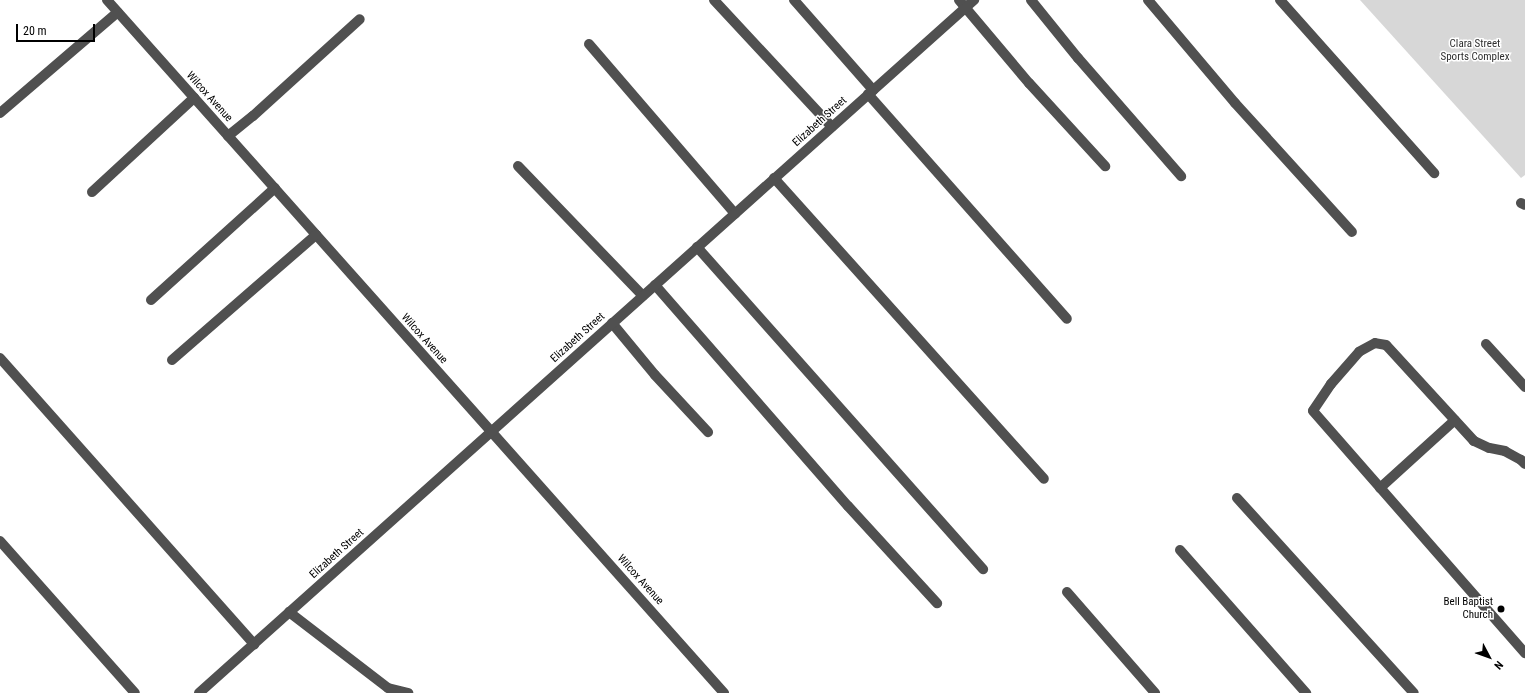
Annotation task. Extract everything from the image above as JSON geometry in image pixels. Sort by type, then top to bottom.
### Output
[{"type":"street","name":"Wilcox Avenue","points":[[106,0],[724,693]]},
{"type":"street","points":[[714,0],[832,127]]},
{"type":"street","points":[[794,0],[871,92],[1067,319]]},
{"type":"street","name":"Elizabeth Street","points":[[198,693],[871,92],[962,4],[974,0]]},
{"type":"street","points":[[1031,0],[1078,58],[1181,176]]},
{"type":"street","points":[[1148,0],[1235,103],[1352,232]]},
{"type":"street","points":[[1280,0],[1434,173]]},
{"type":"street","points":[[962,4],[1029,83],[1105,166]]},
{"type":"street","points":[[0,113],[118,12]]},
{"type":"street","points":[[228,136],[253,116],[360,19]]},
{"type":"street","points":[[589,44],[735,214]]},
{"type":"street","points":[[92,192],[194,98]]},
{"type":"street","points":[[518,166],[643,296]]},
{"type":"street","points":[[774,178],[1044,480]]},
{"type":"street","points":[[151,300],[275,188]]},
{"type":"street","points":[[172,360],[316,235]]},
{"type":"street","points":[[697,247],[983,569]]},
{"type":"street","points":[[655,285],[848,506],[937,603]]},
{"type":"street","points":[[612,323],[655,375],[708,432]]},
{"type":"street","points":[[1525,464],[1505,451],[1489,448],[1474,441],[1386,345],[1375,343],[1359,352],[1331,384],[1313,411],[1525,653]]},
{"type":"street","points":[[1486,344],[1525,387]]},
{"type":"street","points":[[0,358],[254,644]]},
{"type":"street","points":[[1380,488],[1456,420]]},
{"type":"street","points":[[1237,498],[1414,693]]},
{"type":"street","points":[[0,541],[135,693]]},
{"type":"street","points":[[1180,550],[1306,693]]},
{"type":"street","points":[[1066,592],[1155,693]]},
{"type":"street","points":[[289,612],[388,688],[408,693]]},
{"type":"green space","name":"Clara Street Sports Complex","points":[[1360,0],[1525,0],[1525,175],[1521,178]]},
{"type":"place","name":"Bell Baptist Church","points":[[1501,609]]}]
